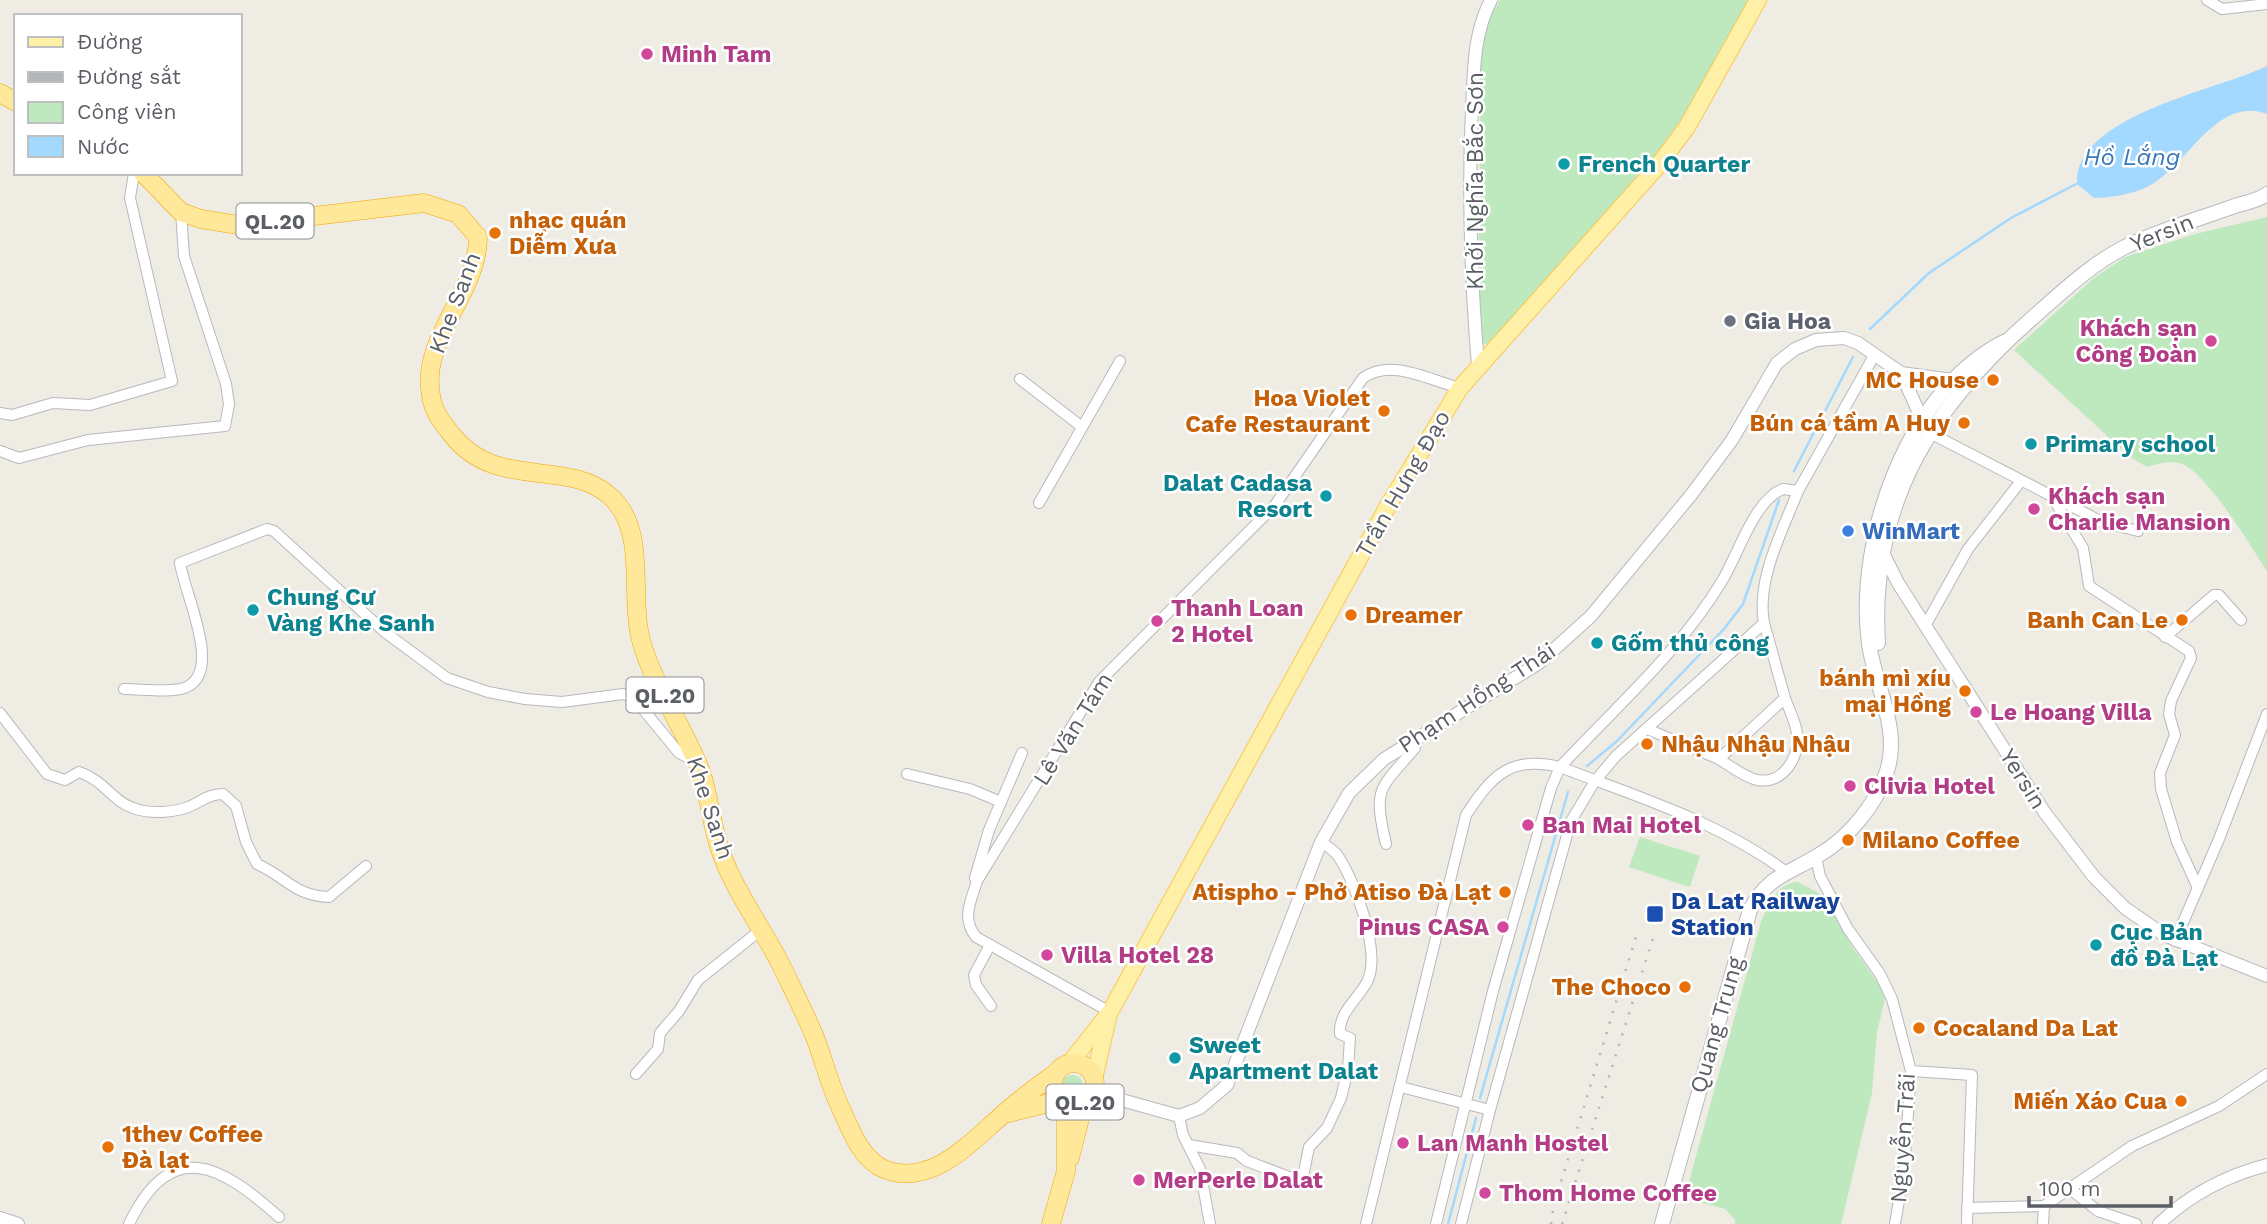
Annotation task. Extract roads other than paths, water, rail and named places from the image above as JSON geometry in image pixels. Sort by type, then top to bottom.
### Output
[{"type":"highway","name":"Khe Sanh","points":[[144,175],[181,212],[201,219],[238,225],[425,203],[458,214],[478,237],[478,253],[434,346],[430,376],[432,401],[438,418],[463,449],[501,469],[585,481],[610,496],[621,511],[634,545],[639,634],[697,762],[713,809],[718,845],[814,1035],[851,1131],[864,1154],[883,1169],[916,1173],[940,1164],[964,1149],[1002,1114],[1063,1067]]},
{"type":"highway","name":"QL.20","points":[[1052,1224],[1090,1091],[1087,1068],[1063,1067],[1053,1083],[1063,1102],[1066,1171]]},
{"type":"highway","name":"QL.20","points":[[1063,1102],[1090,1091]]},
{"type":"highway","name":"Khe Sanh","points":[[1002,1114],[1063,1102]]},
{"type":"main road","name":"Trần Hưng Đạo","points":[[1063,1067],[1110,1012],[1389,504],[1460,388],[1657,167],[1687,127],[1758,0]]},
{"type":"main road","name":"Yersin","points":[[1878,526],[1899,465],[1960,381],[1989,349],[2006,341],[2093,268],[2122,248],[2266,196]]},
{"type":"main road","name":"Yersin","points":[[1882,553],[1899,491],[1926,426]]},
{"type":"main road","points":[[1878,526],[1866,608],[1871,658],[1880,683]]},
{"type":"main road","points":[[1816,857],[1856,822],[1874,800],[1886,775],[1890,740],[1880,683],[1876,603],[1882,553]]},
{"type":"main road","name":"Quang Trung","points":[[1662,1224],[1747,919],[1760,894],[1785,871],[1816,857]]},
{"type":"main road","name":"Trần Hưng Đạo","points":[[1090,1091],[1110,1012]]},
{"type":"street","name":"Khởi Nghĩa Bắc Sơn","points":[[1478,365],[1472,260],[1471,132],[1476,44],[1480,24],[1492,0]]},
{"type":"street","points":[[2207,0],[2222,9],[2267,4]]},
{"type":"street","points":[[0,413],[12,415],[53,403],[90,405],[172,381],[130,198],[134,175]]},
{"type":"street","points":[[0,451],[19,458],[88,440],[225,426],[229,404],[226,384],[184,256],[181,212]]},
{"type":"street","name":"Phạm Hồng Thái","points":[[1179,1116],[1200,1108],[1227,1085],[1321,842],[1335,814],[1356,784],[1384,759],[1539,663],[1591,617],[1732,440],[1777,363],[1795,349],[1829,337],[1843,338],[1875,354],[1901,373],[1926,426]]},
{"type":"street","points":[[1647,729],[1719,759],[1756,779],[1769,780],[1783,774],[1798,749],[1797,732],[1764,623],[1763,591],[1798,491],[1875,354]]},
{"type":"street","points":[[1039,503],[1121,361]]},
{"type":"street","name":"Lê Văn Tám","points":[[970,901],[977,881],[1098,682],[1275,505],[1363,378],[1376,369],[1393,367],[1460,388]]},
{"type":"street","points":[[1901,373],[1960,381]]},
{"type":"street","points":[[1020,379],[1082,427]]},
{"type":"street","points":[[1926,426],[2053,498],[2119,529],[2138,531]]},
{"type":"street","points":[[1925,626],[1968,549],[2021,481]]},
{"type":"street","points":[[1436,1224],[1502,960],[1551,788],[1560,767],[1704,612],[1735,560],[1762,504],[1783,489],[1798,491]]},
{"type":"street","points":[[2053,498],[2083,548],[2090,586],[2126,607],[2165,637],[2189,651],[2191,658],[2171,701],[2169,714],[2175,735],[2161,773],[2161,789],[2177,842],[2199,888]]},
{"type":"street","name":"Yersin","points":[[1878,526],[1882,553],[1925,626],[2058,832],[2094,877],[2126,908],[2175,941],[2267,976]]},
{"type":"street","points":[[124,689],[181,689],[200,674],[204,657],[180,563],[267,529],[274,531],[386,633],[447,678],[488,692],[525,699],[562,702],[623,694],[633,697],[679,753],[697,762]]},
{"type":"street","points":[[2165,637],[2214,595],[2218,595],[2241,620]]},
{"type":"street","points":[[1461,1224],[1571,821],[1595,780],[1616,756],[1764,623]]},
{"type":"street","points":[[1719,759],[1785,698]]},
{"type":"street","points":[[0,713],[47,774],[65,780],[79,772],[96,778],[132,808],[154,812],[187,807],[211,794],[223,794],[236,806],[246,842],[257,864],[303,893],[329,897],[366,866]]},
{"type":"street","points":[[2175,941],[2199,888],[2267,714]]},
{"type":"street","points":[[1386,844],[1378,809],[1379,794],[1415,748],[1416,738]]},
{"type":"street","points":[[1022,753],[983,847],[970,901],[969,928],[990,946],[1110,1012]]},
{"type":"street","points":[[1366,1224],[1466,815],[1481,791],[1496,776],[1513,766],[1536,761],[1560,767],[1712,826],[1754,848],[1785,871]]},
{"type":"street","points":[[907,774],[970,789],[1001,802]]},
{"type":"street","points":[[1189,1145],[1237,1153],[1248,1161],[1302,1182],[1309,1147],[1327,1128],[1336,1112],[1348,1069],[1350,1038],[1340,1034],[1339,1024],[1368,981],[1370,954],[1357,893],[1337,853],[1321,842]]},
{"type":"street","name":"Nguyễn Trãi","points":[[1816,857],[1820,876],[1848,929],[1880,974],[1892,999],[1911,1071],[1904,1171],[1895,1224]]},
{"type":"street","points":[[636,1074],[658,1048],[660,1033],[679,1011],[698,980],[762,929]]},
{"type":"street","points":[[990,946],[974,975],[976,985],[991,1006]]},
{"type":"street","points":[[1911,1071],[1972,1075],[1967,1224]]},
{"type":"street","points":[[1967,1208],[2044,1206],[2132,1146],[2220,1106],[2267,1074]]},
{"type":"street","points":[[1401,1087],[1490,1110]]},
{"type":"street","points":[[1090,1091],[1179,1116],[1183,1135],[1203,1182],[1210,1224]]},
{"type":"street","points":[[2159,1224],[2206,1188],[2225,1178],[2267,1165]]},
{"type":"street","points":[[129,1224],[150,1189],[163,1174],[183,1167],[225,1174],[279,1217]]},
{"type":"street","points":[[2070,1188],[2098,1211],[2136,1224]]},
{"type":"street","points":[[2043,1224],[2044,1206]]},
{"type":"street","points":[[0,1218],[18,1224]]},
{"type":"water","name":"Hồ Lắng","points":[[2267,66],[2267,114],[2249,111],[2232,115],[2217,124],[2162,178],[2147,187],[2121,195],[2094,198],[2077,184],[2082,160],[2099,140],[2123,123],[2153,108]]},
{"type":"waterway","points":[[1870,329],[1929,273],[2011,218],[2078,183]]},
{"type":"waterway","points":[[1794,471],[1853,357]]},
{"type":"waterway","points":[[1587,766],[1617,741],[1724,629],[1743,604],[1779,500]]},
{"type":"waterway","points":[[1480,1098],[1568,792]]},
{"type":"waterway","points":[[1448,1224],[1476,1118]]},
{"type":"railway","points":[[1551,1224],[1554,1205],[1638,930]]},
{"type":"railway","points":[[1562,1224],[1655,932]]},
{"type":"place","name":"Minh Tam","points":[[647,54]]},
{"type":"place","name":"French Quarter","points":[[1564,164]]},
{"type":"place","name":"nhạc quán Diễm Xưa","points":[[495,233]]},
{"type":"place","name":"Gia Hoa","points":[[1730,321]]},
{"type":"place","name":"Khách sạn Công Đoàn","points":[[2211,341]]},
{"type":"place","name":"MC House","points":[[1993,380]]},
{"type":"place","name":"Hoa Violet Cafe Restaurant","points":[[1384,411]]},
{"type":"place","name":"Bún cá tầm A Huy","points":[[1964,423]]},
{"type":"place","name":"Primary school","points":[[2031,444]]},
{"type":"place","name":"Dalat Cadasa Resort","points":[[1326,496]]},
{"type":"place","name":"Khách sạn Charlie Mansion","points":[[2034,509]]},
{"type":"place","name":"WinMart","points":[[1848,531]]},
{"type":"place","name":"Chung Cư Vàng Khe Sanh","points":[[253,610]]},
{"type":"place","name":"Dreamer","points":[[1351,615]]},
{"type":"place","name":"Banh Can Le","points":[[2182,620]]},
{"type":"place","name":"Thanh Loan 2 Hotel","points":[[1157,621]]},
{"type":"place","name":"Gốm thủ công","points":[[1597,643]]},
{"type":"place","name":"bánh mì xíu mại Hồng","points":[[1965,691]]},
{"type":"place","name":"Le Hoang Villa","points":[[1976,712]]},
{"type":"place","name":"Nhậu Nhậu Nhậu","points":[[1647,744]]},
{"type":"place","name":"Clivia Hotel","points":[[1850,786]]},
{"type":"place","name":"Ban Mai Hotel","points":[[1528,825]]},
{"type":"place","name":"Milano Coffee","points":[[1848,840]]},
{"type":"place","name":"Atispho - Phở Atiso Đà Lạt","points":[[1505,892]]},
{"type":"place","name":"Da Lat Railway Station","points":[[1655,914]]},
{"type":"place","name":"Pinus CASA","points":[[1503,927]]},
{"type":"place","name":"Cục Bản đồ Đà Lạt","points":[[2096,945]]},
{"type":"place","name":"Villa Hotel 28","points":[[1047,955]]},
{"type":"place","name":"The Choco","points":[[1685,987]]},
{"type":"place","name":"Cocaland Da Lat","points":[[1919,1028]]},
{"type":"place","name":"Sweet Apartment Dalat","points":[[1175,1058]]},
{"type":"place","name":"Miến Xáo Cua","points":[[2181,1101]]},
{"type":"place","name":"Lan Manh Hostel","points":[[1403,1143]]},
{"type":"place","name":"1thev Coffee Đà lạt","points":[[108,1147]]},
{"type":"place","name":"MerPerle Dalat","points":[[1139,1180]]},
{"type":"place","name":"Thom Home Coffee","points":[[1485,1193]]}]
